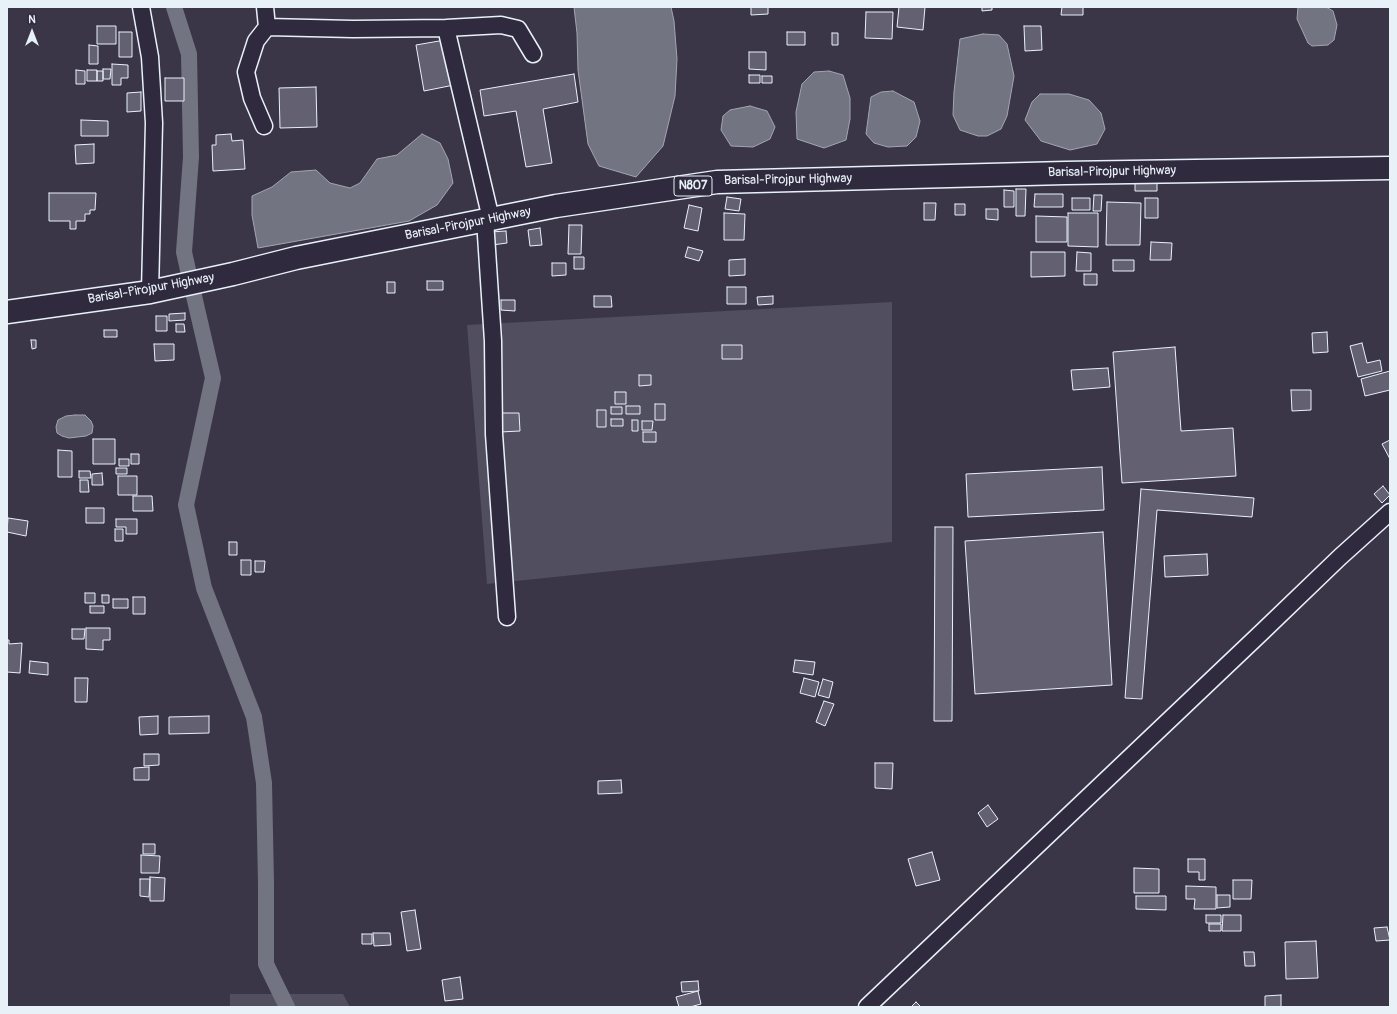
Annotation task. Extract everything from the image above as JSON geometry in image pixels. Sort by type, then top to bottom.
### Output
[{"type":"highway","name":"Barisal-Pirojpur Highway","points":[[7,312],[150,292],[233,274],[296,258],[556,206],[717,182],[1073,173],[1390,168]]},
{"type":"street","points":[[141,7],[150,58],[154,123],[150,292]]},
{"type":"street","points":[[264,126],[252,98],[246,72],[256,41],[267,27],[265,7]]},
{"type":"street","points":[[267,27],[353,29],[446,28],[501,25],[518,29],[532,54]]},
{"type":"street","points":[[446,28],[488,220],[493,341],[494,434],[507,617]]},
{"type":"street","points":[[867,1007],[1340,557],[1390,512]]},
{"type":"shaded area","points":[[892,302],[892,542],[487,584],[467,325]]},
{"type":"shaded area","points":[[230,994],[343,994],[350,1007],[230,1007]]},
{"type":"water","points":[[574,7],[671,7],[674,21],[677,59],[675,96],[663,146],[636,177],[599,166],[588,144],[578,70],[577,33]]},
{"type":"water","points":[[1298,7],[1326,7],[1333,11],[1337,25],[1334,40],[1328,45],[1312,46],[1308,43],[1297,19]]},
{"type":"water","points":[[983,34],[999,35],[1007,44],[1014,76],[1007,116],[1001,129],[987,136],[978,136],[960,130],[953,115],[954,92],[960,39]]},
{"type":"water","points":[[829,71],[843,75],[850,98],[850,119],[846,140],[824,148],[797,139],[796,112],[802,84],[814,72]]},
{"type":"water","points":[[893,91],[914,102],[920,121],[916,137],[907,146],[888,147],[874,143],[866,134],[871,97],[881,92]]},
{"type":"water","points":[[1040,94],[1069,94],[1089,100],[1101,113],[1105,129],[1097,144],[1070,150],[1041,141],[1025,120],[1032,102]]},
{"type":"water","points":[[750,106],[767,111],[775,127],[770,139],[753,147],[731,146],[721,130],[723,116],[730,110]]},
{"type":"water","points":[[422,134],[440,143],[448,159],[453,183],[437,205],[409,221],[258,248],[252,215],[252,196],[272,187],[291,172],[316,170],[330,183],[350,188],[360,183],[377,159],[397,155]]},
{"type":"water","points":[[85,415],[91,421],[93,426],[92,433],[86,436],[69,438],[57,433],[56,427],[58,420],[66,416]]},
{"type":"building","points":[[751,7],[768,7],[768,14],[751,15]]},
{"type":"building","points":[[899,7],[925,7],[923,30],[897,27]]},
{"type":"building","points":[[982,7],[992,7],[992,10],[982,11]]},
{"type":"building","points":[[1062,7],[1083,7],[1083,15],[1061,15]]},
{"type":"building","points":[[866,12],[893,12],[892,39],[865,38]]},
{"type":"building","points":[[97,26],[116,26],[116,44],[97,44]]},
{"type":"building","points":[[1024,26],[1041,26],[1042,50],[1025,51]]},
{"type":"building","points":[[119,32],[132,32],[132,57],[119,57]]},
{"type":"building","points":[[787,32],[805,32],[805,45],[787,45]]},
{"type":"building","points":[[832,33],[838,33],[838,45],[832,45]]},
{"type":"building","points":[[445,40],[454,85],[424,91],[416,45]]},
{"type":"building","points":[[89,45],[98,46],[98,64],[89,64]]},
{"type":"building","points":[[749,52],[766,52],[766,70],[749,69]]},
{"type":"building","points":[[112,64],[128,65],[128,78],[121,78],[121,85],[112,85]]},
{"type":"building","points":[[103,69],[111,69],[110,79],[103,79]]},
{"type":"building","points":[[76,70],[85,71],[85,84],[76,84]]},
{"type":"building","points":[[87,70],[97,70],[97,81],[87,81]]},
{"type":"building","points":[[97,71],[103,71],[103,81],[97,81]]},
{"type":"building","points":[[574,74],[578,102],[543,109],[552,163],[526,167],[516,111],[484,116],[480,90]]},
{"type":"building","points":[[749,75],[760,75],[760,83],[749,83]]},
{"type":"building","points":[[762,76],[772,76],[772,83],[762,83]]},
{"type":"building","points":[[165,78],[184,78],[184,101],[165,101]]},
{"type":"building","points":[[316,87],[317,127],[280,128],[279,88]]},
{"type":"building","points":[[141,92],[141,111],[127,112],[127,93]]},
{"type":"building","points":[[81,120],[108,121],[108,136],[81,136]]},
{"type":"building","points":[[231,134],[232,141],[243,140],[245,169],[213,171],[212,145],[216,145],[216,135]]},
{"type":"building","points":[[94,144],[94,163],[76,164],[75,145]]},
{"type":"building","points":[[1135,177],[1157,177],[1157,191],[1135,191]]},
{"type":"building","points":[[1016,189],[1026,189],[1025,216],[1016,216]]},
{"type":"building","points":[[1004,190],[1014,191],[1014,207],[1004,207]]},
{"type":"building","points":[[49,193],[96,193],[95,210],[90,210],[90,214],[85,214],[85,221],[76,221],[76,229],[70,229],[70,221],[49,221]]},
{"type":"building","points":[[1035,194],[1063,194],[1063,207],[1034,207]]},
{"type":"building","points":[[1094,195],[1102,195],[1101,211],[1093,211]]},
{"type":"building","points":[[727,197],[741,199],[739,211],[725,209]]},
{"type":"building","points":[[1072,198],[1090,198],[1090,210],[1072,210]]},
{"type":"building","points":[[1145,198],[1158,198],[1158,218],[1145,218]]},
{"type":"building","points":[[1107,202],[1141,203],[1140,245],[1106,245]]},
{"type":"building","points":[[924,203],[936,203],[935,220],[924,220]]},
{"type":"building","points":[[955,204],[965,204],[965,215],[955,215]]},
{"type":"building","points":[[689,205],[702,208],[698,231],[684,228]]},
{"type":"building","points":[[986,209],[998,209],[998,220],[986,219]]},
{"type":"building","points":[[724,213],[745,214],[744,240],[724,240]]},
{"type":"building","points":[[1068,213],[1098,213],[1098,247],[1068,246]]},
{"type":"building","points":[[1036,216],[1067,217],[1067,242],[1036,242]]},
{"type":"building","points":[[569,225],[582,225],[581,254],[568,254]]},
{"type":"building","points":[[540,228],[542,245],[530,246],[528,230]]},
{"type":"building","points":[[506,231],[507,243],[492,245],[490,232]]},
{"type":"building","points":[[1151,242],[1172,243],[1171,260],[1150,260]]},
{"type":"building","points":[[688,247],[703,251],[699,261],[685,257]]},
{"type":"building","points":[[1031,252],[1065,252],[1065,276],[1031,277]]},
{"type":"building","points":[[1077,252],[1091,253],[1091,271],[1076,271]]},
{"type":"building","points":[[574,257],[584,257],[584,269],[574,269]]},
{"type":"building","points":[[745,259],[745,275],[729,276],[729,260]]},
{"type":"building","points":[[1113,260],[1134,260],[1134,271],[1113,271]]},
{"type":"building","points":[[552,263],[566,263],[566,275],[552,276]]},
{"type":"building","points":[[1084,274],[1097,274],[1097,285],[1084,285]]},
{"type":"building","points":[[427,281],[443,281],[443,290],[427,290]]},
{"type":"building","points":[[387,282],[395,282],[395,293],[387,293]]},
{"type":"building","points":[[727,287],[746,287],[746,304],[727,304]]},
{"type":"building","points":[[594,296],[611,296],[612,307],[594,307]]},
{"type":"building","points":[[773,296],[773,304],[758,305],[757,297]]},
{"type":"building","points":[[501,300],[515,300],[515,311],[501,310]]},
{"type":"building","points":[[185,313],[185,320],[169,321],[169,314]]},
{"type":"building","points":[[156,316],[167,316],[167,331],[156,331]]},
{"type":"building","points":[[176,324],[184,324],[185,332],[176,332]]},
{"type":"building","points":[[104,330],[117,330],[117,337],[104,337]]},
{"type":"building","points":[[1327,332],[1328,352],[1313,353],[1312,333]]},
{"type":"building","points":[[31,340],[36,340],[36,348],[32,349]]},
{"type":"building","points":[[1362,343],[1367,363],[1380,360],[1382,371],[1358,377],[1350,346]]},
{"type":"building","points":[[154,344],[174,344],[174,360],[155,361]]},
{"type":"building","points":[[722,345],[742,345],[742,359],[722,359]]},
{"type":"building","points":[[1175,347],[1181,431],[1233,428],[1236,476],[1122,483],[1113,352]]},
{"type":"building","points":[[1108,368],[1110,387],[1073,390],[1071,370]]},
{"type":"building","points":[[1390,371],[1390,390],[1365,396],[1361,379]]},
{"type":"building","points":[[639,375],[651,375],[651,385],[639,386]]},
{"type":"building","points":[[1291,390],[1311,390],[1311,410],[1292,411]]},
{"type":"building","points":[[615,392],[626,392],[626,404],[615,404]]},
{"type":"building","points":[[655,404],[665,404],[665,420],[655,420]]},
{"type":"building","points":[[626,406],[640,406],[640,414],[626,414]]},
{"type":"building","points":[[611,407],[622,407],[622,414],[611,414]]},
{"type":"building","points":[[597,410],[606,410],[606,427],[597,427]]},
{"type":"building","points":[[499,413],[519,413],[520,431],[500,432]]},
{"type":"building","points":[[611,419],[623,419],[623,426],[611,426]]},
{"type":"building","points":[[632,420],[638,420],[638,431],[632,431]]},
{"type":"building","points":[[642,421],[653,421],[652,430],[642,430]]},
{"type":"building","points":[[643,432],[656,432],[656,442],[643,442]]},
{"type":"building","points":[[93,439],[115,439],[115,464],[93,464]]},
{"type":"building","points":[[1390,440],[1390,459],[1382,444]]},
{"type":"building","points":[[58,450],[72,451],[72,477],[58,477]]},
{"type":"building","points":[[131,454],[139,454],[139,464],[131,464]]},
{"type":"building","points":[[119,459],[129,459],[129,466],[119,466]]},
{"type":"building","points":[[1102,467],[1104,510],[968,517],[966,474]]},
{"type":"building","points":[[116,468],[127,468],[127,474],[116,474]]},
{"type":"building","points":[[79,471],[90,471],[91,478],[79,478]]},
{"type":"building","points":[[102,473],[103,485],[92,485],[92,474]]},
{"type":"building","points":[[118,476],[137,476],[137,495],[118,495]]},
{"type":"building","points":[[80,480],[88,480],[89,492],[80,492]]},
{"type":"building","points":[[1383,486],[1390,495],[1382,503],[1374,494]]},
{"type":"building","points":[[1141,489],[1254,498],[1252,517],[1157,510],[1142,699],[1125,698]]},
{"type":"building","points":[[133,496],[152,496],[153,511],[133,511]]},
{"type":"building","points":[[86,508],[104,508],[104,523],[86,523]]},
{"type":"building","points":[[8,518],[28,521],[26,536],[7,532]]},
{"type":"building","points":[[116,519],[137,519],[137,534],[126,534],[126,527],[116,527]]},
{"type":"building","points":[[935,527],[953,527],[952,721],[934,721]]},
{"type":"building","points":[[115,529],[123,529],[123,541],[115,541]]},
{"type":"building","points":[[1103,532],[1112,685],[975,694],[965,541]]},
{"type":"building","points":[[229,542],[237,542],[237,555],[229,555]]},
{"type":"building","points":[[1207,554],[1208,575],[1165,577],[1164,556]]},
{"type":"building","points":[[241,560],[251,560],[251,575],[241,575]]},
{"type":"building","points":[[255,561],[265,561],[264,572],[255,572]]},
{"type":"building","points":[[85,593],[95,593],[95,603],[85,603]]},
{"type":"building","points":[[102,595],[109,595],[109,603],[102,603]]},
{"type":"building","points":[[133,597],[145,597],[145,614],[133,614]]},
{"type":"building","points":[[113,599],[128,599],[128,608],[113,608]]},
{"type":"building","points":[[90,606],[104,606],[104,613],[90,613]]},
{"type":"building","points":[[86,628],[110,628],[110,640],[103,640],[103,650],[86,649]]},
{"type":"building","points":[[72,629],[85,629],[84,639],[72,639]]},
{"type":"building","points":[[7,640],[9,640],[9,644],[22,643],[20,673],[7,672]]},
{"type":"building","points":[[795,660],[815,662],[813,675],[793,672]]},
{"type":"building","points":[[30,661],[48,663],[48,675],[29,673]]},
{"type":"building","points":[[75,678],[88,678],[87,702],[75,702]]},
{"type":"building","points":[[804,678],[819,682],[815,697],[800,693]]},
{"type":"building","points":[[823,679],[833,682],[829,698],[818,695]]},
{"type":"building","points":[[824,701],[834,704],[825,726],[816,722]]},
{"type":"building","points":[[158,716],[158,734],[140,735],[139,717]]},
{"type":"building","points":[[209,716],[209,733],[169,734],[169,717]]},
{"type":"building","points":[[144,754],[159,754],[159,765],[144,766]]},
{"type":"building","points":[[875,763],[893,763],[892,789],[875,788]]},
{"type":"building","points":[[149,767],[149,780],[134,780],[134,768]]},
{"type":"building","points":[[621,780],[622,793],[598,794],[598,781]]},
{"type":"building","points":[[988,805],[998,819],[987,827],[978,813]]},
{"type":"building","points":[[143,844],[155,844],[155,854],[143,854]]},
{"type":"building","points":[[932,852],[940,880],[916,886],[908,859]]},
{"type":"building","points":[[141,855],[160,856],[159,873],[141,873]]},
{"type":"building","points":[[1188,859],[1205,859],[1205,880],[1199,880],[1199,872],[1188,872]]},
{"type":"building","points":[[1134,868],[1159,869],[1159,893],[1134,893]]},
{"type":"building","points":[[150,877],[165,878],[164,901],[150,901]]},
{"type":"building","points":[[140,879],[150,879],[149,897],[140,896]]},
{"type":"building","points":[[1233,880],[1252,880],[1251,899],[1233,899]]},
{"type":"building","points":[[1186,886],[1216,887],[1216,909],[1194,909],[1195,899],[1186,899]]},
{"type":"building","points":[[1217,895],[1230,895],[1230,907],[1217,908]]},
{"type":"building","points":[[1136,896],[1166,896],[1166,910],[1136,909]]},
{"type":"building","points":[[415,910],[421,949],[407,951],[401,912]]},
{"type":"building","points":[[1206,915],[1221,915],[1221,923],[1206,923]]},
{"type":"building","points":[[1223,915],[1241,915],[1241,931],[1222,931]]},
{"type":"building","points":[[1209,924],[1221,924],[1221,931],[1209,931]]},
{"type":"building","points":[[1387,927],[1390,940],[1376,941],[1374,928]]},
{"type":"building","points":[[373,933],[390,933],[391,945],[374,946]]},
{"type":"building","points":[[362,934],[372,934],[372,944],[362,944]]},
{"type":"building","points":[[1316,941],[1318,978],[1286,979],[1285,942]]},
{"type":"building","points":[[1244,952],[1254,952],[1255,966],[1245,966]]},
{"type":"building","points":[[460,977],[463,999],[445,1001],[442,980]]},
{"type":"building","points":[[698,981],[699,991],[682,992],[681,982]]},
{"type":"building","points":[[698,991],[701,1004],[690,1007],[679,1007],[676,997]]},
{"type":"building","points":[[1281,995],[1281,1007],[1265,1007],[1265,996]]},
{"type":"building","points":[[916,1002],[921,1007],[911,1007]]},
{"type":"waterway","points":[[174,7],[189,54],[191,157],[184,252],[188,270]]},
{"type":"waterway","points":[[194,296],[213,378],[186,505],[204,588],[254,717],[264,783],[266,964],[287,1007]]}]
